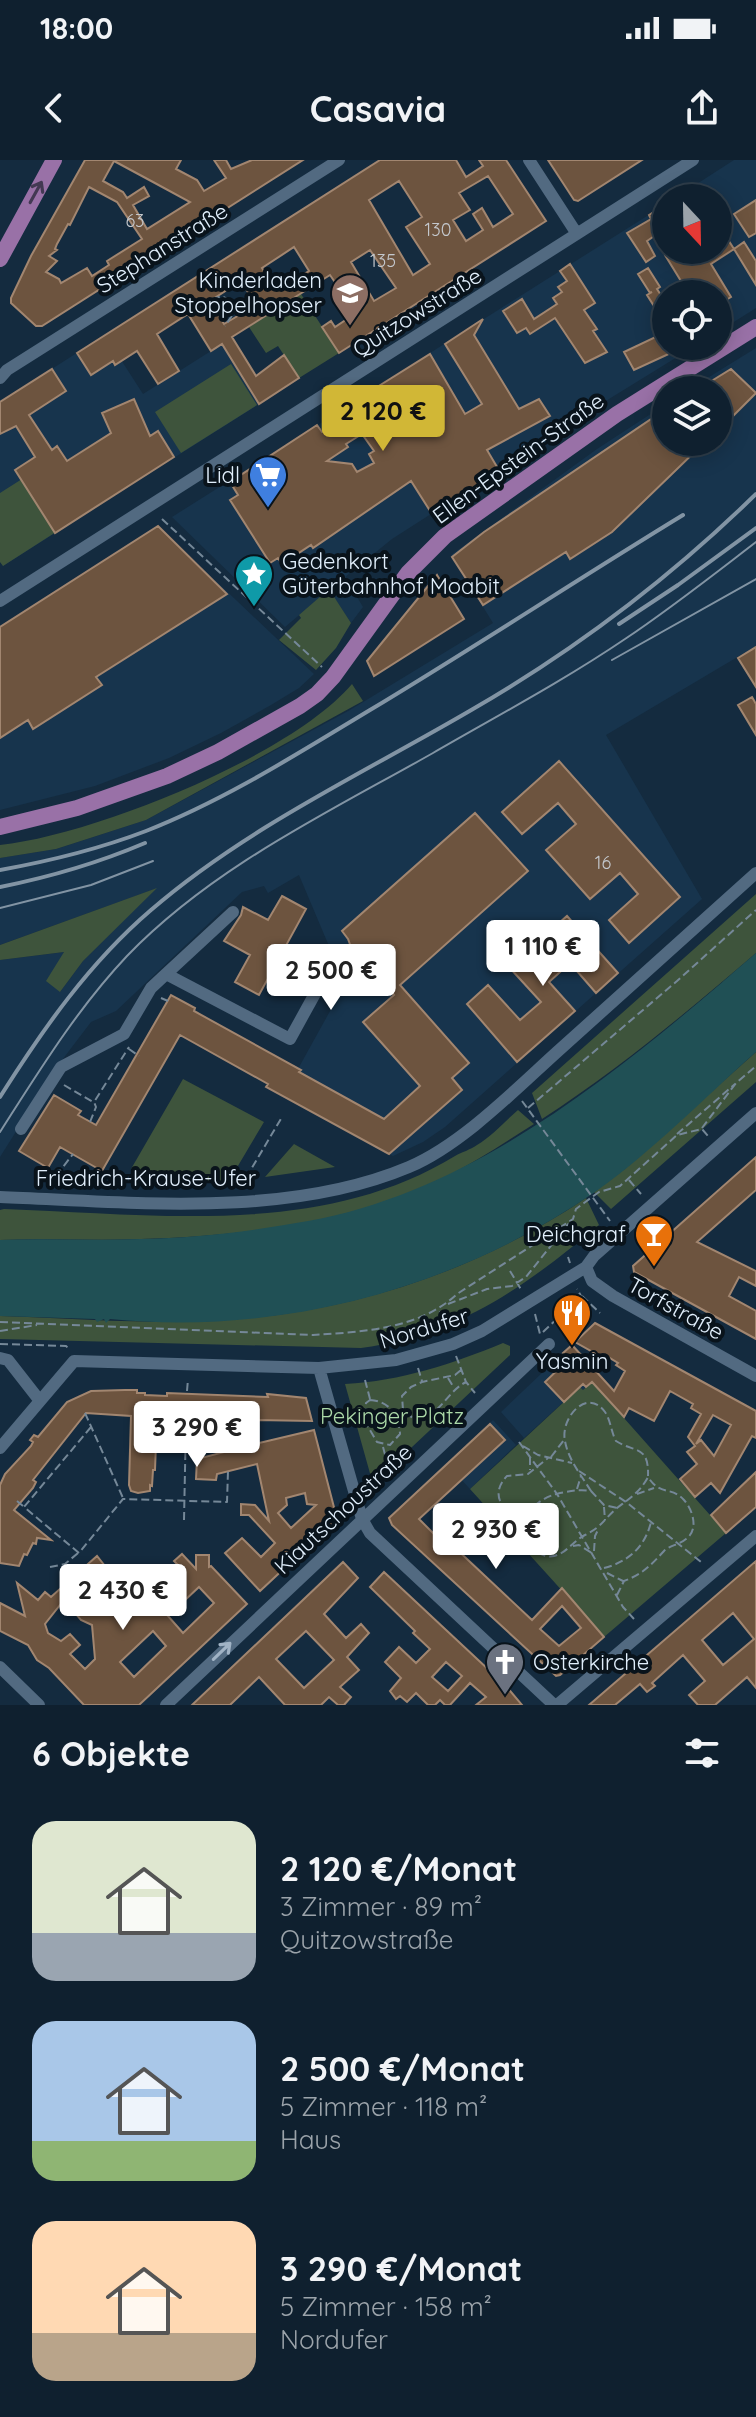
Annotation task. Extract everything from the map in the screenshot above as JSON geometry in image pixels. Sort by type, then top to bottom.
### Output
[{"type":"main road","points":[[0,259],[54,160]]},
{"type":"main road","name":"Ellen-Epstein-Straße","points":[[0,827],[77,808],[167,776],[218,752],[300,706],[333,677],[408,573],[445,536],[617,414],[756,327]]},
{"type":"street","name":"Stephanstraße","points":[[2,372],[339,160]]},
{"type":"street","points":[[529,160],[577,234]]},
{"type":"street","name":"Quitzowstraße","points":[[0,601],[693,160]]},
{"type":"street","name":"Friedrich-Krause-Ufer","points":[[0,1197],[232,1203],[335,1189],[408,1167],[443,1148],[513,1091],[756,873]]},
{"type":"street","points":[[21,1129],[61,1067],[124,1034],[151,988],[233,912]]},
{"type":"street","points":[[166,974],[290,1039],[317,990]]},
{"type":"street","name":"Nordufer","points":[[72,1355],[319,1368],[396,1360],[453,1344],[500,1321],[586,1267],[594,1256],[756,1113]]},
{"type":"street","name":"Torfstraße","points":[[586,1267],[592,1281],[613,1296],[756,1376]]},
{"type":"street","name":"Kiautschoustraße","points":[[166,1705],[549,1344]]},
{"type":"street","points":[[0,1448],[40,1401],[72,1355]]},
{"type":"street","points":[[0,1358],[8,1360],[40,1401]]},
{"type":"street","points":[[319,1368],[362,1519],[370,1533],[555,1705],[756,1536]]},
{"type":"street","points":[[0,1667],[39,1705]]},
{"type":"path","points":[[212,299],[222,296],[231,301],[233,314],[225,326]]},
{"type":"path","points":[[162,519],[323,668]]},
{"type":"path","points":[[528,1108],[756,910]]},
{"type":"path","points":[[166,974],[157,995],[168,1001]]},
{"type":"path","points":[[94,1102],[135,1035]]},
{"type":"path","points":[[128,1049],[139,1056]]},
{"type":"path","points":[[446,1304],[487,1289],[512,1286],[526,1277],[573,1219],[576,1209],[599,1192],[620,1186],[629,1179],[756,1066]]},
{"type":"path","points":[[53,1079],[94,1102],[96,1107],[90,1122]]},
{"type":"path","points":[[677,1134],[702,1129],[735,1084]]},
{"type":"path","points":[[522,1101],[610,1221]]},
{"type":"path","points":[[239,1189],[282,1117]]},
{"type":"path","points":[[702,1129],[708,1136]]},
{"type":"path","points":[[49,1185],[73,1154]]},
{"type":"path","points":[[629,1179],[641,1194]]},
{"type":"path","points":[[0,1322],[313,1335],[348,1333],[419,1318],[440,1309],[457,1294],[573,1219]]},
{"type":"path","points":[[510,1271],[517,1283]]},
{"type":"path","points":[[576,1286],[581,1296],[600,1313]]},
{"type":"path","points":[[549,1344],[540,1334],[581,1296]]},
{"type":"path","points":[[440,1309],[449,1333]]},
{"type":"path","points":[[0,1331],[42,1325]]},
{"type":"path","points":[[0,1344],[66,1346],[72,1355]]},
{"type":"path","points":[[456,1355],[466,1382],[475,1393]]},
{"type":"path","points":[[418,1367],[422,1382]]},
{"type":"path","points":[[461,1370],[448,1378],[422,1382],[405,1391],[400,1403],[407,1416],[419,1419],[438,1409],[454,1390],[466,1382]]},
{"type":"path","points":[[448,1378],[454,1390]]},
{"type":"path","points":[[187,1391],[188,1379]]},
{"type":"path","points":[[365,1380],[370,1400]]},
{"type":"path","points":[[370,1400],[381,1400],[395,1414],[400,1434],[390,1445],[383,1445],[372,1437],[364,1420],[366,1403],[370,1400]]},
{"type":"path","points":[[599,1529],[553,1557],[544,1556],[531,1544],[525,1522],[501,1506],[498,1489],[507,1476],[528,1474],[550,1457],[564,1439],[566,1425],[577,1407],[588,1403],[599,1405],[607,1414],[616,1441],[639,1449],[646,1459],[648,1477],[655,1488]]},
{"type":"path","points":[[438,1409],[447,1418]]},
{"type":"path","points":[[395,1414],[403,1410]]},
{"type":"path","points":[[85,1413],[123,1499]]},
{"type":"path","points":[[350,1422],[364,1420]]},
{"type":"path","points":[[184,1520],[186,1421]]},
{"type":"path","points":[[24,1507],[91,1427]]},
{"type":"path","points":[[186,1428],[223,1429],[223,1450]]},
{"type":"path","points":[[564,1439],[574,1464],[591,1491],[604,1505],[617,1508]]},
{"type":"path","points":[[574,1464],[538,1455],[520,1444],[557,1494],[623,1607],[634,1619]]},
{"type":"path","points":[[383,1445],[390,1473]]},
{"type":"path","points":[[528,1474],[532,1463],[530,1456]]},
{"type":"path","points":[[578,1470],[626,1502],[701,1562]]},
{"type":"path","points":[[123,1499],[227,1502],[228,1471]]},
{"type":"path","points":[[576,1490],[581,1475]]},
{"type":"path","points":[[637,1494],[648,1477]]},
{"type":"path","points":[[594,1554],[595,1536],[604,1522],[637,1494],[655,1488],[681,1496],[692,1513],[692,1532],[687,1539],[666,1549],[648,1569],[624,1581],[617,1595]]},
{"type":"path","points":[[515,1514],[557,1494],[591,1491]]},
{"type":"path","points":[[50,1567],[65,1564],[79,1553],[123,1499]]},
{"type":"path","points":[[17,1501],[79,1553]]},
{"type":"path","points":[[604,1505],[604,1522]]},
{"type":"path","points":[[525,1522],[531,1508]]},
{"type":"path","points":[[603,1570],[631,1556],[645,1539],[651,1521]]},
{"type":"path","points":[[570,1547],[579,1545],[594,1554]]},
{"type":"path","points":[[603,1570],[624,1581]]},
{"type":"shaded area","points":[[734,160],[756,160],[756,308],[732,323],[732,280],[652,280],[652,360],[672,360],[609,399],[502,474],[430,353],[652,213],[652,264],[732,264],[732,184],[697,184]]},
{"type":"shaded area","points":[[105,335],[143,394],[222,344],[259,404],[3,566],[0,562],[0,402]]},
{"type":"shaded area","points":[[756,348],[756,646],[606,735],[702,899],[445,1127],[393,1156],[283,1096],[345,984],[299,875],[268,893],[264,886],[242,892],[116,1011],[91,1022],[56,1068],[0,1157],[0,960],[65,952],[60,992],[83,961],[155,889],[0,945],[0,858],[56,849],[146,820],[350,710],[493,623],[451,555],[597,449],[652,413],[652,456],[732,456],[732,376],[711,376]]},
{"type":"shaded area","points":[[359,399],[431,514],[392,539],[345,577],[363,607],[351,623],[329,590],[285,627],[172,517]]},
{"type":"shaded area","points":[[158,526],[314,674],[299,688],[271,705],[169,758],[95,786],[0,810],[0,627]]},
{"type":"shaded area","points":[[756,953],[756,1052],[657,1142],[595,1192],[541,1226],[484,1255],[425,1279],[364,1298],[301,1312],[238,1320],[174,1322],[110,1319],[106,1323],[104,1319],[97,1322],[95,1319],[0,1316],[0,1240],[122,1240],[245,1231],[308,1221],[371,1205],[433,1182],[492,1152],[548,1117],[656,1037]]},
{"type":"shaded area","points":[[563,1353],[592,1382],[583,1390],[580,1387],[524,1438],[501,1412]]},
{"type":"shaded area","points":[[493,1420],[516,1445],[470,1489],[447,1464]]},
{"type":"green space","points":[[301,294],[339,353],[299,378],[278,346],[266,353],[249,327]]},
{"type":"green space","points":[[231,364],[257,405],[181,453],[155,412]]},
{"type":"green space","points":[[22,479],[56,532],[3,566],[0,562],[0,493]]},
{"type":"green space","points":[[329,589],[351,623],[336,648],[316,670],[279,640],[301,618],[299,615]]},
{"type":"green space","points":[[352,684],[363,701],[146,820],[56,849],[0,858],[0,845],[86,826],[137,809],[239,764],[323,711]]},
{"type":"green space","points":[[157,888],[83,961],[60,992],[46,981],[64,952],[0,960],[0,945]]},
{"type":"green space","points":[[756,894],[756,953],[625,1060],[542,1119],[532,1093]]},
{"type":"green space","points":[[756,1052],[756,1082],[611,1209],[594,1192],[626,1168]]},
{"type":"green space","points":[[183,1079],[264,1122],[229,1181],[148,1180],[131,1169]]},
{"type":"green space","points":[[518,1110],[534,1124],[467,1165],[409,1193],[335,1216],[218,1235],[123,1240],[0,1240],[0,1210],[4,1209],[177,1216],[236,1215],[293,1210],[349,1200],[403,1182],[472,1148]]},
{"type":"green space","points":[[294,1144],[335,1167],[265,1177]]},
{"type":"green space","points":[[586,1198],[599,1225],[545,1268],[460,1319],[396,1341],[361,1348],[0,1339],[0,1316],[177,1322],[285,1314],[338,1304],[441,1273],[491,1252]]},
{"type":"green space","name":"Pekinger Platz","points":[[503,1343],[510,1346],[510,1355],[379,1478],[371,1477],[345,1384],[426,1370]]},
{"type":"green space","points":[[592,1382],[726,1533],[604,1637],[470,1489],[580,1387],[583,1390]]},
{"type":"building","points":[[85,160],[181,160],[176,169],[197,180],[204,191],[226,178],[214,160],[226,160],[231,169],[252,160],[303,160],[42,326],[36,326],[11,303],[31,256]],"holes":[[[114,161],[153,182],[190,202],[147,229],[133,205],[149,196],[144,187],[127,198],[123,192],[103,181]],[[89,187],[117,202],[142,239],[107,261],[109,265],[92,276],[87,268],[61,283],[46,272],[57,261],[49,256],[57,250],[57,244]]]},
{"type":"building","points":[[380,160],[456,160],[466,177],[483,166],[479,160],[506,160],[546,221],[339,353],[322,327],[331,321],[335,327],[356,313],[330,275],[232,337],[256,376],[284,355],[299,378],[259,404],[222,344],[211,351],[188,314],[157,334],[179,371],[158,384],[137,351],[91,375],[77,353]],"holes":[[[488,176],[513,214],[493,227],[482,208],[473,214],[483,230],[466,241],[453,220],[470,210],[459,193]],[[399,181],[422,217],[406,227],[430,264],[413,275],[369,200]],[[294,247],[309,271],[277,290],[262,268]],[[370,250],[396,288],[374,301],[351,262]],[[241,281],[256,305],[224,324],[210,301]]]},
{"type":"building","points":[[548,160],[642,160],[578,201],[574,200]]},
{"type":"building","points":[[756,200],[756,233],[749,237],[734,214]]},
{"type":"building","points":[[652,213],[652,238],[647,241],[652,258],[646,262],[627,233],[651,219],[649,215]]},
{"type":"building","points":[[744,242],[756,261],[756,285],[734,249]]},
{"type":"building","points":[[570,264],[595,303],[584,310],[607,352],[585,363],[555,318],[530,334],[526,328],[517,333],[503,311],[522,299],[534,319],[557,304],[553,298],[562,292],[558,287],[567,281],[560,271]]},
{"type":"building","points":[[671,264],[711,264],[721,280],[680,280]]},
{"type":"building","points":[[648,268],[656,280],[652,280],[652,292],[650,293],[638,274]]},
{"type":"building","points":[[483,319],[474,335],[519,409],[539,399],[550,416],[487,450],[500,472],[432,514],[411,481],[313,548],[311,545],[282,564],[278,558],[270,563],[230,500],[238,495],[230,482],[317,425],[322,432],[354,412],[350,404],[430,354],[465,414],[482,404],[445,344]],"holes":[[[362,434],[374,451],[369,454],[374,463],[357,472],[352,464],[327,461]]]},
{"type":"building","points":[[652,339],[652,360],[656,360],[634,370],[624,352]]},
{"type":"building","points":[[52,369],[66,391],[29,415],[52,450],[57,446],[67,461],[111,433],[102,413],[134,399],[150,436],[158,431],[174,457],[55,533],[15,470],[35,457],[16,426],[0,434],[0,402]]},
{"type":"building","points":[[731,369],[756,393],[732,417],[732,376],[720,376]]},
{"type":"building","points":[[652,418],[652,456],[691,456],[612,532],[570,559],[566,552],[483,605],[452,557]]},
{"type":"building","points":[[158,526],[227,594],[96,677],[102,685],[33,729],[28,720],[0,738],[0,627]]},
{"type":"building","points":[[437,575],[464,619],[374,676],[367,661]]},
{"type":"building","points":[[756,647],[756,687],[738,658]]},
{"type":"building","points":[[752,697],[756,704],[756,735],[738,705]]},
{"type":"building","points":[[559,761],[680,897],[629,943],[609,920],[638,894],[620,873],[590,899],[546,850],[576,824],[558,803],[522,834],[502,812]]},
{"type":"building","points":[[475,813],[528,871],[400,985],[469,1063],[452,1078],[462,1090],[389,1154],[266,1087],[268,1084],[180,1035],[102,1171],[60,1147],[48,1168],[19,1151],[54,1095],[81,1111],[78,1115],[96,1125],[171,995],[384,1119],[420,1086],[363,1022],[394,995],[351,947],[342,931]]},
{"type":"building","points":[[282,896],[306,909],[259,995],[235,982],[250,955],[224,941],[243,907],[268,920]]},
{"type":"building","points":[[567,916],[618,973],[596,993],[570,963],[549,982],[575,1011],[517,1062],[467,1004],[488,985],[520,1020],[541,1002],[509,967]]},
{"type":"building","points":[[756,1157],[756,1190],[697,1242],[756,1271],[756,1286],[739,1277],[729,1296],[756,1311],[756,1339],[634,1272],[633,1266]]},
{"type":"building","points":[[595,1323],[756,1411],[756,1438],[752,1436],[720,1493],[711,1483],[695,1497],[680,1479],[697,1464],[687,1452],[695,1446],[688,1437],[701,1414],[691,1408],[693,1404],[670,1391],[654,1421],[629,1408],[624,1417],[592,1382],[586,1387],[583,1384],[564,1402],[545,1382],[569,1359],[563,1353],[572,1345],[614,1391],[625,1371],[603,1354],[600,1356],[575,1342]],"holes":[[[713,1415],[731,1425],[714,1456],[701,1440],[696,1444]]]},
{"type":"building","points":[[137,1390],[137,1393],[145,1395],[167,1396],[167,1393],[268,1397],[267,1394],[306,1398],[312,1421],[256,1420],[255,1444],[314,1430],[337,1519],[260,1591],[225,1553],[242,1538],[261,1557],[275,1543],[249,1515],[241,1515],[241,1504],[255,1505],[269,1521],[257,1464],[217,1474],[216,1480],[196,1479],[197,1459],[232,1450],[235,1422],[157,1418],[152,1486],[150,1491],[138,1493],[131,1491],[129,1485],[131,1416],[86,1413],[33,1480],[36,1482],[33,1488],[14,1510],[51,1540],[37,1538],[36,1544],[33,1543],[27,1555],[24,1554],[19,1566],[0,1563],[0,1485],[5,1474],[31,1446],[33,1442],[30,1440],[34,1435],[38,1437],[67,1402],[91,1391]],"holes":[[[305,1493],[307,1504],[316,1505],[291,1528],[278,1513],[287,1505],[286,1498]]]},
{"type":"building","points":[[490,1424],[505,1440],[419,1519],[433,1533],[436,1530],[532,1620],[562,1588],[604,1637],[556,1676],[392,1525],[389,1518]],"holes":[[[562,1606],[581,1628],[559,1646],[540,1629]]]},
{"type":"building","points":[[756,1472],[756,1507],[726,1533],[711,1515]]},
{"type":"building","points":[[182,1554],[196,1569],[196,1555],[209,1555],[209,1567],[247,1604],[139,1705],[84,1705],[49,1668],[37,1660],[28,1645],[0,1631],[0,1603],[25,1616],[17,1583],[38,1600],[45,1592],[51,1597],[97,1556],[105,1566],[81,1586],[102,1609],[121,1592],[129,1601],[141,1591],[151,1602],[184,1571],[174,1561]],"holes":[[[199,1587],[214,1603],[183,1633],[168,1616]],[[64,1600],[81,1620],[92,1625],[95,1659],[85,1669],[70,1654],[80,1645],[70,1634],[61,1641],[48,1633],[45,1624]],[[153,1631],[166,1646],[134,1677],[120,1662]]]},
{"type":"building","points":[[756,1561],[756,1688],[747,1677],[715,1705],[698,1705],[689,1695],[705,1681],[683,1655],[652,1683],[655,1686],[647,1692],[640,1684],[615,1705],[589,1705]],"holes":[[[733,1613],[754,1639],[723,1665],[702,1640]]]},
{"type":"building","points":[[343,1562],[358,1578],[324,1614],[346,1638],[361,1624],[369,1633],[347,1657],[359,1670],[340,1687],[351,1697],[344,1705],[338,1705],[329,1697],[321,1705],[285,1705],[259,1677],[230,1705],[192,1705]],"holes":[[[306,1631],[334,1660],[304,1688],[276,1659]]]},
{"type":"building","points":[[384,1572],[506,1686],[522,1705],[476,1705],[486,1697],[470,1683],[450,1705],[440,1700],[435,1705],[428,1705],[416,1693],[407,1702],[400,1696],[396,1699],[390,1691],[401,1678],[385,1662],[399,1647],[416,1663],[430,1649],[370,1587]],"holes":[[[446,1662],[462,1676],[448,1691],[432,1677]]]},
{"type":"tram line","points":[[0,1132],[59,1041],[109,976],[160,924],[196,895],[312,820],[530,698],[602,654],[756,542]]},
{"type":"tram line","points":[[612,660],[756,579]]},
{"type":"tram line","points":[[0,908],[91,885],[153,861]]},
{"type":"railway","points":[[0,1097],[50,1022],[87,975],[128,930],[188,880],[266,827],[473,709],[585,637],[656,583],[756,494]]},
{"type":"railway","points":[[0,870],[74,854],[128,837],[175,819],[232,791],[409,686],[683,515]]},
{"type":"railway","points":[[619,624],[756,528]]},
{"type":"railway","points":[[0,887],[74,869],[145,843]]},
{"type":"place","name":"Kinderladen Stoppelhopser","points":[[350,327]]},
{"type":"place","name":"Lidl","points":[[268,509]]},
{"type":"place","name":"Gedenkort Güterbahnhof Moabit","points":[[254,608]]},
{"type":"place","name":"Deichgraf","points":[[654,1268]]},
{"type":"place","name":"Yasmin","points":[[572,1347]]},
{"type":"place","name":"Osterkirche","points":[[505,1696]]}]
